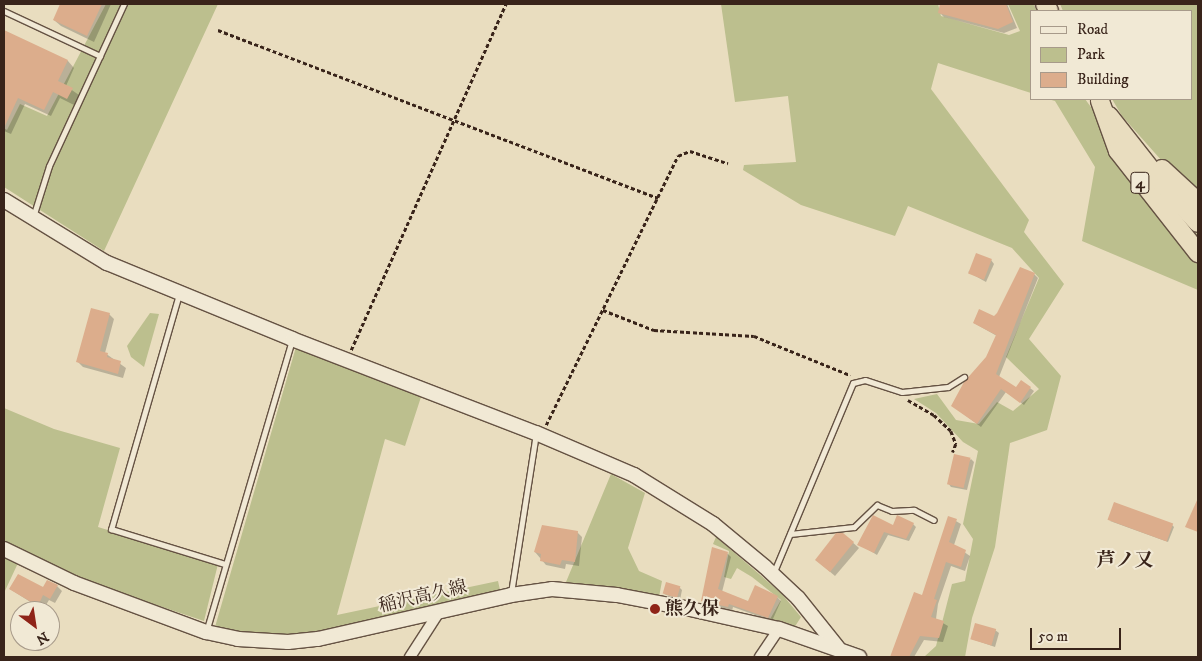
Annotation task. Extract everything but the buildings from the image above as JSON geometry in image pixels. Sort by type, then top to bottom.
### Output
[{"type":"highway","name":"4","points":[[1099,100],[1164,186],[1198,223]]},
{"type":"highway","name":"4","points":[[1099,100],[1118,151],[1134,176],[1198,253]]},
{"type":"highway","name":"4","points":[[1112,119],[1198,202]]},
{"type":"street","points":[[4,200],[32,220],[107,263],[292,339],[539,434],[634,476],[675,499],[713,524],[773,574],[838,648]]},
{"type":"street","name":"稲沢高久線","points":[[4,549],[74,583],[206,632],[238,639],[288,642],[352,633],[511,595],[552,589],[617,594],[779,629],[860,657]]},
{"type":"street","points":[[410,657],[439,612]]},
{"type":"street","points":[[760,657],[779,629]]},
{"type":"lane","points":[[32,220],[49,166],[124,4]]},
{"type":"lane","points":[[4,11],[100,56]]},
{"type":"lane","points":[[180,293],[111,530],[225,564]]},
{"type":"lane","points":[[206,632],[292,339]]},
{"type":"lane","points":[[773,574],[850,388],[858,380],[896,392],[948,386],[964,377]]},
{"type":"lane","points":[[511,595],[512,571],[539,434]]},
{"type":"lane","points":[[790,534],[854,528],[877,505],[892,511],[914,510],[934,520]]},
{"type":"path","points":[[347,360],[506,4]]},
{"type":"path","points":[[218,30],[658,198]]},
{"type":"path","points":[[539,434],[603,310],[678,156],[683,152],[690,151],[728,162]]},
{"type":"path","points":[[603,310],[654,330],[754,336],[858,380]]},
{"type":"path","points":[[896,392],[934,415],[951,431],[956,444],[953,452]]},
{"type":"green space","points":[[106,4],[218,4],[104,251],[4,187],[4,128],[7,130],[20,104],[47,116]]},
{"type":"green space","points":[[721,4],[938,4],[941,16],[1009,35],[1020,31],[1008,4],[1033,4],[1036,10],[1030,10],[1030,93],[938,63],[931,89],[1029,220],[1024,232],[1064,284],[1029,339],[1061,376],[1047,430],[1010,443],[995,547],[972,618],[965,657],[924,657],[936,646],[952,584],[965,581],[973,539],[963,524],[978,451],[963,442],[936,413],[914,399],[937,394],[956,420],[979,424],[997,402],[1013,411],[1039,389],[1006,357],[1039,278],[1012,248],[908,206],[895,236],[801,205],[743,170],[744,165],[796,162],[788,96],[735,102]]},
{"type":"green space","points":[[1060,4],[1198,4],[1198,195],[1162,161],[1122,116],[1113,100],[1192,100],[1192,10],[1063,10]]},
{"type":"green space","points":[[1052,100],[1086,100],[1144,179],[1198,235],[1198,290],[1082,241],[1095,167],[1055,101]]},
{"type":"green space","points":[[150,313],[159,314],[144,367],[131,357],[127,346]]},
{"type":"green space","points":[[296,347],[421,397],[405,446],[385,439],[337,615],[498,581],[500,590],[328,630],[286,636],[237,633],[215,627]]},
{"type":"green space","points":[[4,408],[54,429],[120,448],[98,527],[218,564],[204,621],[85,581],[4,543]]},
{"type":"green space","points":[[611,474],[645,493],[628,548],[639,571],[662,581],[659,597],[566,582]]},
{"type":"green space","points":[[716,537],[781,593],[801,617],[794,628],[769,621],[781,600],[752,577],[737,568],[731,579],[724,577],[729,551],[713,544]]},
{"type":"green space","points":[[4,557],[18,563],[4,593]]},
{"type":"place","name":"熊久保","points":[[655,609]]},
{"type":"district","name":"芦ノ又","points":[[1125,561]]}]
